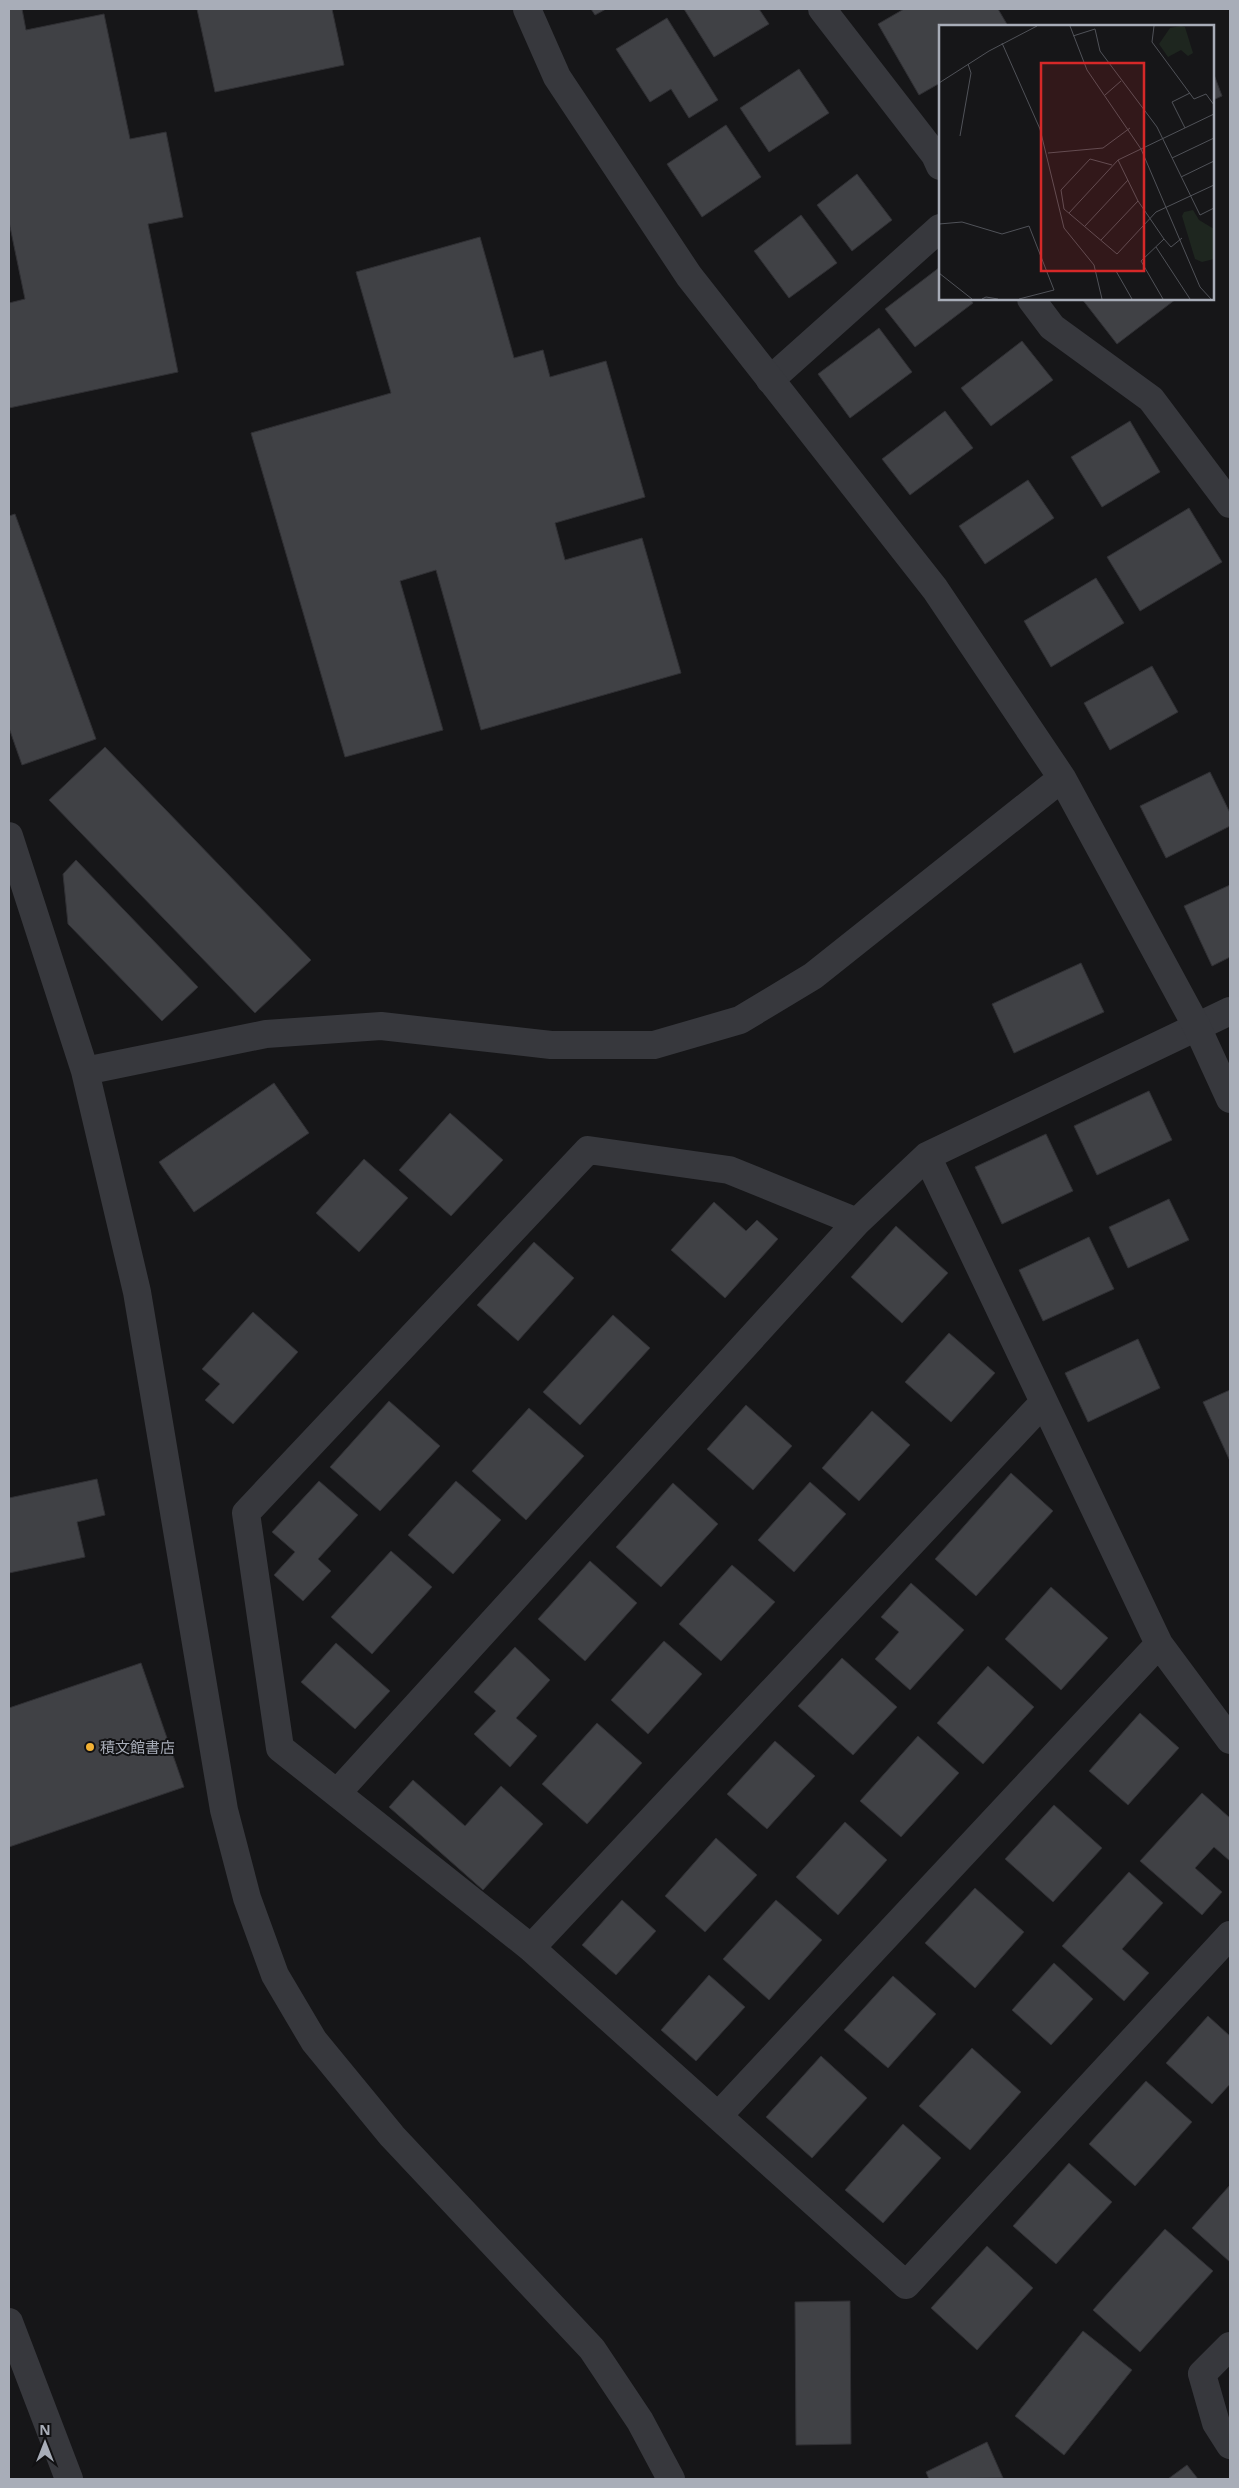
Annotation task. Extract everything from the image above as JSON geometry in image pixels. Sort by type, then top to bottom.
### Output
[{"type":"street","points":[[527,9],[557,77],[689,276],[935,589],[1062,778],[1197,1027],[1230,1099]]},
{"type":"street","points":[[822,9],[935,155],[939,164]]},
{"type":"street","points":[[770,380],[939,229]]},
{"type":"street","points":[[1032,300],[1052,327],[1151,399],[1230,504]]},
{"type":"street","points":[[85,1071],[266,1034],[381,1026],[551,1044],[654,1044],[740,1020],[813,976],[1062,778]]},
{"type":"street","points":[[9,836],[85,1071],[137,1292],[224,1810],[246,1898],[275,1975],[314,2041],[392,2136],[592,2349],[640,2420],[670,2479]]},
{"type":"street","points":[[337,1793],[857,1222],[927,1156],[1230,1011]]},
{"type":"street","points":[[857,1222],[729,1170],[588,1150],[246,1513],[280,1748],[531,1948],[906,2285],[1230,1934]]},
{"type":"street","points":[[927,1156],[1159,1644],[1230,1740]]},
{"type":"street","points":[[531,1948],[1043,1403]]},
{"type":"street","points":[[718,2116],[1159,1644]]},
{"type":"street","points":[[9,2322],[69,2479]]},
{"type":"street","points":[[1230,2346],[1202,2374],[1216,2423],[1230,2445]]},
{"type":"building","points":[[9,9],[22,9],[26,30],[104,14],[130,139],[166,132],[183,217],[148,224],[178,372],[9,408],[9,303],[25,299],[9,222]]},
{"type":"building","points":[[197,9],[332,9],[344,65],[215,92]]},
{"type":"building","points":[[591,9],[606,9],[595,15]]},
{"type":"building","points":[[684,9],[759,9],[769,24],[714,57]]},
{"type":"building","points":[[904,9],[998,9],[1007,25],[939,25],[939,84],[919,95],[878,24]]},
{"type":"building","points":[[667,18],[718,100],[689,118],[671,89],[650,102],[616,49]]},
{"type":"building","points":[[799,69],[829,113],[769,152],[740,108]]},
{"type":"building","points":[[1214,75],[1222,96],[1214,100]]},
{"type":"building","points":[[726,125],[761,177],[702,217],[667,164]]},
{"type":"building","points":[[857,174],[892,220],[852,251],[817,205]]},
{"type":"building","points":[[801,215],[837,263],[789,298],[754,251]]},
{"type":"building","points":[[480,237],[514,358],[543,350],[550,377],[606,361],[645,497],[555,523],[565,560],[642,538],[681,673],[481,730],[436,570],[400,581],[443,730],[345,757],[251,433],[391,393],[356,272]]},
{"type":"building","points":[[939,268],[939,300],[971,300],[973,303],[915,347],[885,309]]},
{"type":"building","points":[[1083,300],[1175,300],[1117,344]]},
{"type":"building","points":[[879,328],[912,372],[850,418],[818,374]]},
{"type":"building","points":[[1022,341],[1053,380],[991,426],[961,388]]},
{"type":"building","points":[[945,411],[973,448],[910,495],[882,459]]},
{"type":"building","points":[[1130,421],[1160,472],[1102,507],[1071,457]]},
{"type":"building","points":[[1028,480],[1054,518],[985,564],[959,526]]},
{"type":"building","points":[[1189,508],[1222,562],[1140,611],[1107,557]]},
{"type":"building","points":[[15,514],[96,739],[22,765],[9,728],[9,516]]},
{"type":"building","points":[[1096,578],[1124,623],[1051,667],[1024,621]]},
{"type":"building","points":[[1152,666],[1178,712],[1110,750],[1084,703]]},
{"type":"building","points":[[105,747],[311,960],[255,1013],[49,800]]},
{"type":"building","points":[[1210,772],[1230,813],[1230,826],[1166,858],[1140,806]]},
{"type":"building","points":[[76,860],[198,987],[162,1021],[68,924],[63,874]]},
{"type":"building","points":[[1230,885],[1230,957],[1212,966],[1184,906]]},
{"type":"building","points":[[1081,963],[1104,1012],[1014,1053],[992,1004]]},
{"type":"building","points":[[274,1083],[309,1133],[194,1212],[159,1162]]},
{"type":"building","points":[[1149,1091],[1172,1140],[1097,1175],[1074,1126]]},
{"type":"building","points":[[450,1113],[503,1160],[451,1216],[399,1170]]},
{"type":"building","points":[[1046,1134],[1073,1191],[1002,1224],[975,1167]]},
{"type":"building","points":[[364,1159],[408,1198],[359,1252],[316,1213]]},
{"type":"building","points":[[1169,1199],[1189,1240],[1128,1268],[1109,1227]]},
{"type":"building","points":[[714,1202],[746,1231],[757,1220],[778,1239],[725,1298],[671,1250]]},
{"type":"building","points":[[896,1226],[948,1273],[902,1323],[851,1277]]},
{"type":"building","points":[[1089,1237],[1114,1289],[1043,1321],[1019,1270]]},
{"type":"building","points":[[534,1242],[574,1278],[518,1341],[477,1305]]},
{"type":"building","points":[[253,1312],[298,1352],[233,1424],[205,1400],[220,1384],[202,1369]]},
{"type":"building","points":[[613,1315],[650,1348],[580,1425],[543,1392]]},
{"type":"building","points":[[949,1333],[995,1373],[951,1422],[905,1382]]},
{"type":"building","points":[[1138,1339],[1160,1388],[1088,1422],[1065,1373]]},
{"type":"building","points":[[1230,1390],[1230,1461],[1203,1402]]},
{"type":"building","points":[[389,1401],[440,1446],[380,1511],[330,1467]]},
{"type":"building","points":[[746,1405],[792,1446],[753,1490],[707,1449]]},
{"type":"building","points":[[529,1408],[584,1456],[526,1520],[472,1471]]},
{"type":"building","points":[[872,1411],[910,1445],[859,1501],[822,1468]]},
{"type":"building","points":[[1011,1473],[1053,1511],[976,1596],[935,1559]]},
{"type":"building","points":[[97,1479],[105,1515],[77,1522],[85,1557],[9,1573],[9,1498]]},
{"type":"building","points":[[319,1481],[358,1515],[318,1559],[331,1571],[303,1601],[274,1575],[295,1552],[272,1532]]},
{"type":"building","points":[[456,1481],[501,1520],[453,1574],[408,1535]]},
{"type":"building","points":[[810,1482],[846,1514],[794,1572],[758,1540]]},
{"type":"building","points":[[673,1483],[718,1524],[661,1587],[616,1547]]},
{"type":"building","points":[[391,1551],[432,1587],[372,1654],[331,1617]]},
{"type":"building","points":[[590,1561],[637,1603],[585,1661],[538,1619]]},
{"type":"building","points":[[732,1565],[775,1602],[721,1661],[679,1624]]},
{"type":"building","points":[[911,1583],[964,1630],[910,1690],[875,1659],[899,1632],[881,1617]]},
{"type":"building","points":[[1051,1587],[1108,1638],[1061,1690],[1005,1639]]},
{"type":"building","points":[[664,1641],[702,1674],[648,1734],[611,1700]]},
{"type":"building","points":[[336,1643],[390,1691],[355,1729],[301,1682]]},
{"type":"building","points":[[515,1647],[550,1680],[516,1718],[537,1736],[510,1767],[474,1734],[496,1711],[474,1692]]},
{"type":"building","points":[[842,1658],[897,1707],[853,1755],[798,1706]]},
{"type":"building","name":"積文館書店","points":[[141,1663],[184,1787],[9,1847],[9,1708]]},
{"type":"building","points":[[988,1666],[1034,1707],[983,1764],[937,1723]]},
{"type":"building","points":[[1140,1713],[1179,1748],[1128,1805],[1089,1771]]},
{"type":"building","points":[[597,1723],[642,1763],[587,1824],[542,1784]]},
{"type":"building","points":[[918,1736],[959,1773],[901,1837],[860,1801]]},
{"type":"building","points":[[775,1741],[815,1776],[767,1829],[727,1794]]},
{"type":"building","points":[[413,1780],[465,1826],[501,1786],[543,1824],[483,1890],[389,1807]]},
{"type":"building","points":[[1202,1793],[1230,1818],[1230,1861],[1214,1847],[1195,1868],[1222,1892],[1202,1915],[1140,1861]]},
{"type":"building","points":[[1054,1805],[1102,1848],[1053,1902],[1005,1859]]},
{"type":"building","points":[[845,1822],[887,1860],[838,1915],[796,1877]]},
{"type":"building","points":[[716,1838],[757,1875],[705,1932],[665,1896]]},
{"type":"building","points":[[1129,1872],[1163,1903],[1122,1949],[1149,1973],[1124,2001],[1062,1946]]},
{"type":"building","points":[[975,1888],[1024,1932],[975,1988],[925,1943]]},
{"type":"building","points":[[622,1900],[656,1931],[616,1975],[582,1945]]},
{"type":"building","points":[[776,1900],[822,1940],[769,2000],[723,1959]]},
{"type":"building","points":[[1054,1963],[1093,1999],[1051,2045],[1012,2010]]},
{"type":"building","points":[[709,1975],[745,2007],[696,2061],[661,2030]]},
{"type":"building","points":[[893,1976],[936,2014],[888,2068],[844,2030]]},
{"type":"building","points":[[1208,2016],[1230,2036],[1230,2084],[1212,2104],[1166,2063]]},
{"type":"building","points":[[972,2048],[1021,2092],[970,2150],[919,2106]]},
{"type":"building","points":[[821,2056],[867,2098],[812,2158],[766,2117]]},
{"type":"building","points":[[1146,2081],[1192,2122],[1135,2186],[1089,2144]]},
{"type":"building","points":[[903,2124],[941,2158],[883,2223],[845,2190]]},
{"type":"building","points":[[1069,2163],[1112,2202],[1056,2264],[1013,2226]]},
{"type":"building","points":[[1230,2185],[1230,2262],[1192,2228]]},
{"type":"building","points":[[1165,2229],[1213,2271],[1140,2352],[1093,2310]]},
{"type":"building","points":[[987,2246],[1033,2288],[977,2350],[931,2308]]},
{"type":"building","points":[[850,2301],[851,2444],[796,2445],[795,2302]]},
{"type":"building","points":[[1083,2331],[1132,2370],[1064,2455],[1015,2416]]},
{"type":"building","points":[[987,2442],[1003,2478],[929,2479],[926,2472]]},
{"type":"building","points":[[1187,2465],[1198,2479],[1168,2479]]},
{"type":"place","name":"積文館書店","points":[[90,1747]]}]
